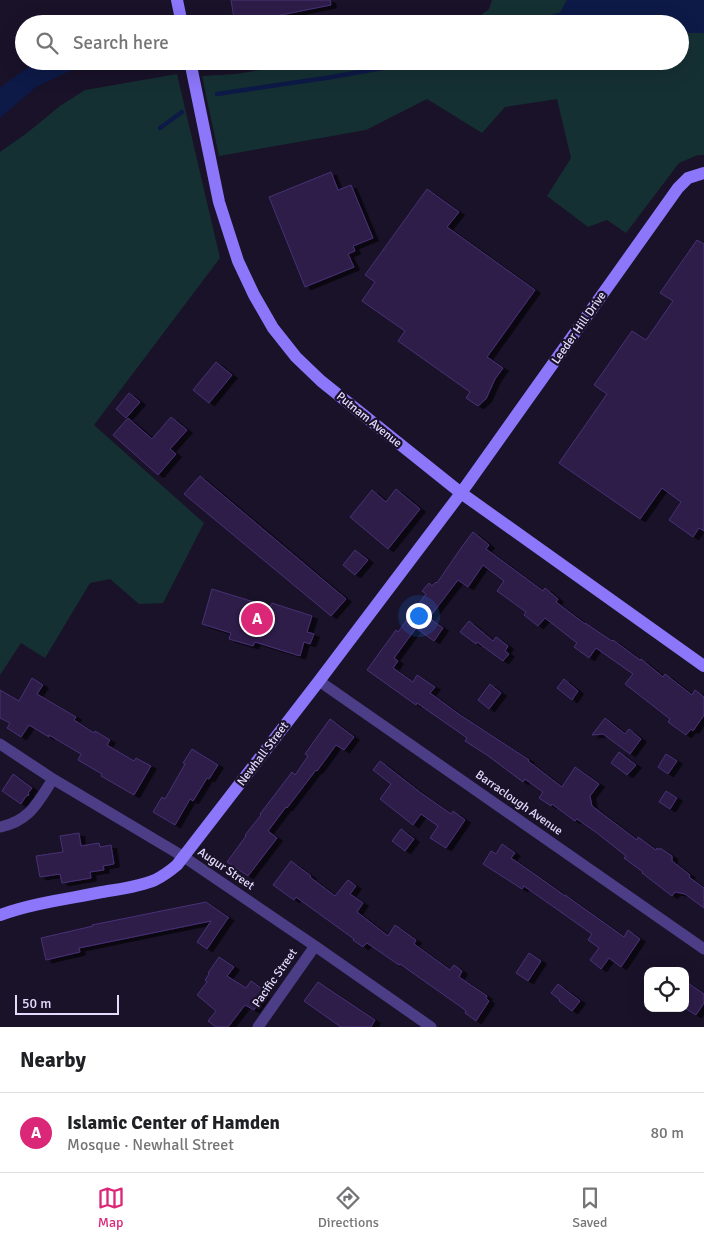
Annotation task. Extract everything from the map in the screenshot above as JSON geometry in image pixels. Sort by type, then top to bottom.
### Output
[{"type":"street","points":[[177,0],[180,15]]},
{"type":"street","name":"Putnam Avenue","points":[[192,70],[219,202],[238,261],[254,295],[273,328],[296,357],[320,381],[461,493],[704,666]]},
{"type":"street","name":"Leeder Hill Drive","points":[[461,493],[678,188],[688,178],[704,173]]},
{"type":"street","name":"Newhall Street","points":[[0,915],[36,905],[154,881],[178,865],[461,493]]},
{"type":"street","name":"Barraclough Avenue","points":[[319,681],[704,949]]},
{"type":"street","name":"Augur Street","points":[[0,744],[53,779],[184,858],[431,1027]]},
{"type":"street","points":[[0,827],[21,820],[33,809],[53,779]]},
{"type":"street","name":"Pacific Street","points":[[258,1027],[315,946]]},
{"type":"green space","points":[[492,0],[567,0],[559,15],[481,15],[489,9]]},
{"type":"green space","points":[[689,33],[704,33],[704,155],[698,155],[679,163],[626,233],[607,220],[588,227],[547,196],[571,158],[557,99],[505,107],[482,133],[427,99],[366,130],[219,156],[202,76],[260,70],[689,70]]},
{"type":"green space","points":[[177,74],[220,258],[94,425],[204,523],[163,603],[139,604],[110,579],[90,583],[45,658],[21,643],[0,675],[0,152],[60,106],[85,90]]},
{"type":"water","points":[[567,0],[704,0],[704,33],[689,33],[689,15],[559,15]]},
{"type":"water","points":[[24,70],[72,70],[36,87],[0,118],[0,88]]},
{"type":"building","points":[[231,0],[330,0],[331,5],[280,15],[234,15]]},
{"type":"building","points":[[331,172],[338,190],[351,185],[373,238],[353,246],[355,251],[348,254],[354,267],[305,287],[269,197]]},
{"type":"building","points":[[427,189],[459,212],[447,227],[535,290],[487,357],[503,368],[495,379],[486,399],[478,406],[466,398],[470,392],[398,341],[405,331],[362,301],[375,282],[365,275]]},
{"type":"building","points":[[697,240],[704,244],[704,531],[699,528],[693,537],[669,520],[681,502],[662,488],[640,519],[559,463],[607,394],[594,385],[632,331],[646,340],[673,301],[660,293]]},
{"type":"building","points":[[216,362],[232,375],[209,403],[193,390]]},
{"type":"building","points":[[129,393],[140,402],[126,418],[116,409]]},
{"type":"building","points":[[171,417],[187,430],[170,449],[176,454],[158,475],[113,435],[128,418],[152,439]]},
{"type":"building","points":[[200,476],[346,599],[331,616],[184,494]]},
{"type":"building","points":[[396,489],[420,509],[388,549],[350,517],[372,490],[386,502]]},
{"type":"building","points":[[473,532],[489,545],[486,549],[543,591],[545,588],[558,599],[556,602],[585,624],[641,659],[663,677],[665,674],[692,695],[695,690],[704,697],[704,715],[693,731],[691,729],[686,735],[668,722],[670,719],[625,684],[633,674],[596,648],[589,658],[574,647],[577,643],[545,618],[538,626],[524,615],[526,612],[497,591],[504,581],[483,565],[468,587],[458,580],[429,618],[443,628],[434,641],[416,628],[394,658],[398,661],[393,668],[413,682],[417,675],[435,687],[430,693],[529,760],[562,787],[575,767],[599,784],[590,796],[592,806],[637,840],[638,837],[656,850],[660,848],[672,856],[672,861],[704,888],[704,908],[685,894],[675,892],[672,896],[624,858],[626,856],[597,833],[577,819],[575,821],[552,804],[551,806],[539,798],[543,792],[525,779],[523,782],[465,741],[467,738],[463,735],[417,703],[416,705],[367,670],[396,630],[398,632],[426,594],[422,591],[429,583],[432,586],[437,583]]},
{"type":"building","points":[[355,550],[368,560],[355,575],[343,565]]},
{"type":"building","points":[[212,589],[270,607],[272,603],[312,616],[307,632],[314,634],[310,644],[304,642],[300,656],[255,642],[253,646],[229,639],[231,633],[202,624]]},
{"type":"building","points":[[469,621],[493,641],[496,637],[508,646],[505,651],[509,654],[503,661],[460,632]]},
{"type":"building","points":[[32,678],[43,685],[37,694],[76,717],[74,720],[94,733],[95,731],[110,740],[107,745],[134,761],[136,758],[151,766],[134,795],[78,760],[81,754],[49,735],[49,737],[29,725],[21,737],[7,728],[10,723],[0,718],[0,690],[19,701]]},
{"type":"building","points":[[564,679],[578,691],[572,700],[557,688]]},
{"type":"building","points":[[490,684],[501,693],[489,709],[478,700]]},
{"type":"building","points":[[605,718],[625,734],[629,729],[641,739],[630,754],[603,734],[592,735]]},
{"type":"building","points":[[330,719],[354,737],[344,750],[336,745],[317,771],[286,807],[268,831],[277,838],[248,876],[227,862],[292,772],[295,775],[308,756],[305,754]]},
{"type":"building","points":[[192,749],[218,765],[209,779],[207,778],[193,801],[190,799],[175,825],[153,812],[162,797],[165,799]]},
{"type":"building","points":[[619,752],[636,765],[627,775],[611,763]]},
{"type":"building","points":[[666,754],[677,761],[668,774],[658,767]]},
{"type":"building","points":[[380,761],[451,814],[453,811],[465,820],[446,848],[430,838],[438,826],[421,814],[413,825],[380,799],[391,784],[373,770]]},
{"type":"building","points":[[13,774],[32,788],[21,804],[2,791]]},
{"type":"building","points":[[666,791],[677,798],[670,809],[659,802]]},
{"type":"building","points":[[401,829],[414,839],[405,851],[392,841]]},
{"type":"building","points":[[79,833],[81,846],[99,843],[100,847],[111,845],[114,864],[103,866],[104,870],[90,872],[91,878],[62,883],[60,874],[40,877],[36,856],[63,852],[60,836]]},
{"type":"building","points":[[502,844],[515,853],[511,858],[624,937],[628,930],[640,939],[621,967],[609,958],[601,969],[590,960],[599,948],[588,940],[592,934],[524,886],[522,889],[483,864],[491,851],[496,854]]},
{"type":"building","points":[[291,861],[335,896],[348,880],[356,886],[350,894],[363,903],[357,912],[388,936],[395,925],[416,940],[414,944],[450,970],[454,965],[462,971],[459,977],[487,996],[486,998],[489,1001],[476,1021],[465,1013],[466,1011],[461,1007],[400,964],[367,943],[363,947],[296,897],[294,900],[273,885]]},
{"type":"building","points":[[206,902],[229,918],[207,949],[197,942],[211,921],[79,948],[80,952],[46,960],[41,938],[92,925]]},
{"type":"building","points":[[529,953],[541,961],[528,981],[516,973]]},
{"type":"building","points":[[219,957],[234,967],[227,976],[246,988],[251,981],[264,990],[264,995],[254,1010],[245,1005],[228,1027],[216,1027],[208,1021],[216,1011],[197,995],[207,982],[205,980],[208,973]]},
{"type":"building","points":[[318,982],[375,1020],[371,1027],[341,1027],[304,1001]]},
{"type":"building","points":[[558,984],[580,1001],[572,1011],[551,993]]},
{"type":"building","points":[[689,984],[704,994],[704,1003],[696,1015],[689,1011]]},
{"type":"waterway","points":[[217,94],[371,70]]},
{"type":"waterway","points":[[160,128],[182,112]]},
{"type":"place","name":"Islamic Center of Hamden","points":[[257,619]]}]
